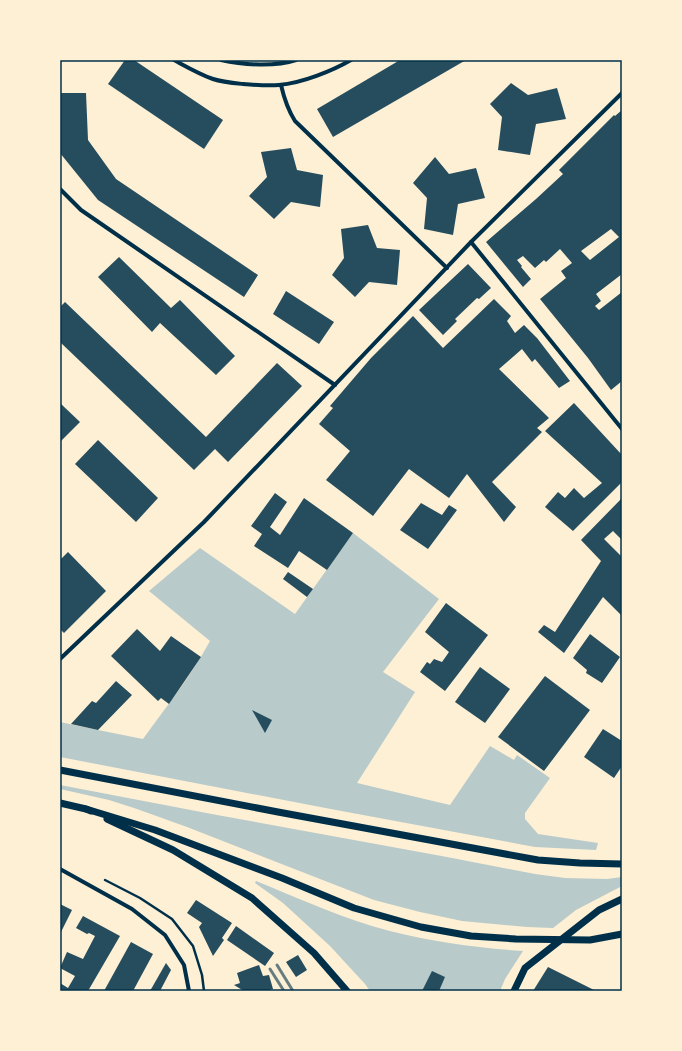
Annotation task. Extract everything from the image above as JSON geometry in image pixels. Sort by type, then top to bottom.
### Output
[{"type":"street","points":[[174,60],[191,70],[213,79],[257,85],[280,85],[306,79],[351,60]]},
{"type":"street","points":[[221,60],[234,63],[260,65],[296,60]]},
{"type":"street","points":[[280,85],[290,114],[295,121],[447,268]]},
{"type":"street","points":[[60,659],[204,522],[471,242],[622,93]]},
{"type":"street","points":[[60,189],[81,210],[335,385]]},
{"type":"street","points":[[471,242],[622,429]]},
{"type":"street","points":[[60,770],[538,860],[622,864]]},
{"type":"street","points":[[60,803],[86,809],[155,830],[282,878],[354,908],[421,927],[471,936],[516,940],[590,940],[622,934]]},
{"type":"street","points":[[86,809],[173,850],[252,898],[314,953],[347,991]]},
{"type":"street","points":[[60,869],[132,909],[165,935],[184,965],[189,991]]},
{"type":"street","points":[[514,991],[525,968],[600,910],[622,899]]},
{"type":"shaded area","points":[[353,533],[439,599],[383,672],[415,692],[357,783],[450,805],[490,746],[514,760],[517,755],[550,778],[525,813],[525,819],[538,834],[598,843],[596,850],[535,847],[60,757],[60,722],[143,739],[187,679],[210,641],[149,591],[200,548],[295,614]]},
{"type":"shaded area","points":[[60,785],[535,874],[565,878],[607,879],[622,877],[622,886],[576,910],[553,928],[462,921],[374,900],[187,827],[109,800],[60,789]]},
{"type":"shaded area","points":[[256,881],[339,915],[390,931],[456,944],[523,951],[505,979],[500,991],[370,991],[330,946],[283,903],[255,883]]},
{"type":"building","points":[[125,60],[134,60],[223,120],[204,149],[108,84]]},
{"type":"building","points":[[400,60],[466,60],[333,137],[317,109]]},
{"type":"building","points":[[511,83],[528,95],[557,88],[566,119],[536,124],[530,155],[498,150],[502,117],[490,104]]},
{"type":"building","points":[[60,93],[86,93],[88,140],[116,179],[258,275],[244,297],[98,200],[60,153]]},
{"type":"building","points":[[622,110],[622,274],[596,294],[601,301],[595,306],[599,310],[622,292],[622,381],[611,390],[588,358],[540,299],[566,278],[561,271],[572,263],[560,249],[546,262],[544,260],[535,268],[523,256],[517,260],[531,279],[523,287],[486,242],[563,174],[559,170],[614,115],[615,116]],"holes":[[[611,229],[619,237],[590,260],[581,251]]]},
{"type":"building","points":[[291,148],[297,170],[323,175],[320,207],[291,202],[274,219],[249,196],[267,177],[261,152]]},
{"type":"building","points":[[435,157],[449,174],[476,168],[485,198],[458,204],[453,235],[424,229],[427,198],[413,183]]},
{"type":"building","points":[[368,225],[377,248],[400,250],[397,285],[369,282],[355,297],[332,275],[344,258],[341,229]]},
{"type":"building","points":[[119,257],[171,308],[180,300],[235,356],[216,375],[160,323],[152,332],[98,277]]},
{"type":"building","points":[[468,264],[491,288],[479,299],[477,298],[455,319],[457,321],[443,335],[419,310]]},
{"type":"building","points":[[286,291],[334,322],[319,344],[273,314]]},
{"type":"building","points":[[494,299],[511,316],[507,321],[515,333],[524,325],[537,338],[570,381],[559,388],[535,359],[532,362],[522,349],[499,369],[549,418],[537,428],[542,432],[492,482],[516,507],[504,522],[467,474],[449,498],[409,469],[373,516],[326,480],[350,451],[319,424],[333,408],[330,406],[371,358],[413,316],[443,348]]},
{"type":"building","points":[[65,302],[206,437],[277,363],[302,386],[228,462],[215,449],[194,470],[60,342],[60,307]]},
{"type":"building","points":[[60,403],[80,422],[60,442]]},
{"type":"building","points":[[574,403],[622,455],[622,482],[573,531],[545,507],[558,492],[565,498],[574,488],[584,498],[602,483],[545,431]]},
{"type":"building","points":[[98,440],[158,498],[136,522],[75,464]]},
{"type":"building","points":[[275,493],[287,502],[270,527],[280,535],[304,498],[353,533],[327,570],[299,551],[288,568],[254,546],[262,534],[251,526]]},
{"type":"building","points":[[622,498],[622,540],[613,531],[604,539],[622,557],[622,616],[603,597],[564,653],[538,632],[544,625],[555,632],[601,561],[581,540]]},
{"type":"building","points":[[421,503],[442,515],[449,505],[457,510],[428,549],[400,530]]},
{"type":"building","points":[[68,552],[106,591],[64,633],[60,629],[60,560]]},
{"type":"building","points":[[288,572],[313,589],[307,597],[283,579]]},
{"type":"building","points":[[446,603],[488,635],[445,691],[420,672],[427,662],[430,664],[434,659],[442,662],[449,652],[425,632]]},
{"type":"building","points":[[137,629],[160,651],[171,636],[201,657],[169,704],[161,698],[158,701],[111,656]]},
{"type":"building","points":[[590,634],[620,657],[602,683],[586,673],[587,670],[573,658]]},
{"type":"building","points":[[480,667],[510,689],[485,723],[455,702]]},
{"type":"building","points":[[545,676],[590,710],[544,771],[498,737]]},
{"type":"building","points":[[116,681],[132,695],[98,730],[71,724],[92,701],[96,703]]},
{"type":"building","points":[[252,710],[272,720],[265,733]]},
{"type":"building","points":[[603,729],[622,741],[622,766],[614,778],[584,757]]},
{"type":"building","points":[[196,900],[232,923],[222,938],[224,940],[213,956],[199,927],[202,923],[187,913]]},
{"type":"building","points":[[60,904],[72,910],[60,934]]},
{"type":"building","points":[[83,916],[120,936],[88,991],[60,991],[60,983],[68,988],[75,976],[60,968],[67,952],[83,959],[95,936],[89,933],[87,934],[76,928]]},
{"type":"building","points":[[236,926],[274,953],[265,966],[227,940]]},
{"type":"building","points":[[131,942],[153,954],[133,991],[104,991]]},
{"type":"building","points":[[298,955],[307,970],[296,977],[286,962]]},
{"type":"building","points":[[166,963],[171,970],[160,991],[150,991]]},
{"type":"building","points":[[259,965],[263,976],[269,975],[273,989],[265,991],[244,991],[234,985],[240,983],[237,973]]},
{"type":"building","points":[[548,967],[596,991],[533,991]]},
{"type":"building","points":[[432,971],[445,977],[439,991],[422,991]]},
{"type":"railway","points":[[277,965],[293,991]]},
{"type":"railway","points":[[270,969],[284,991]]}]
